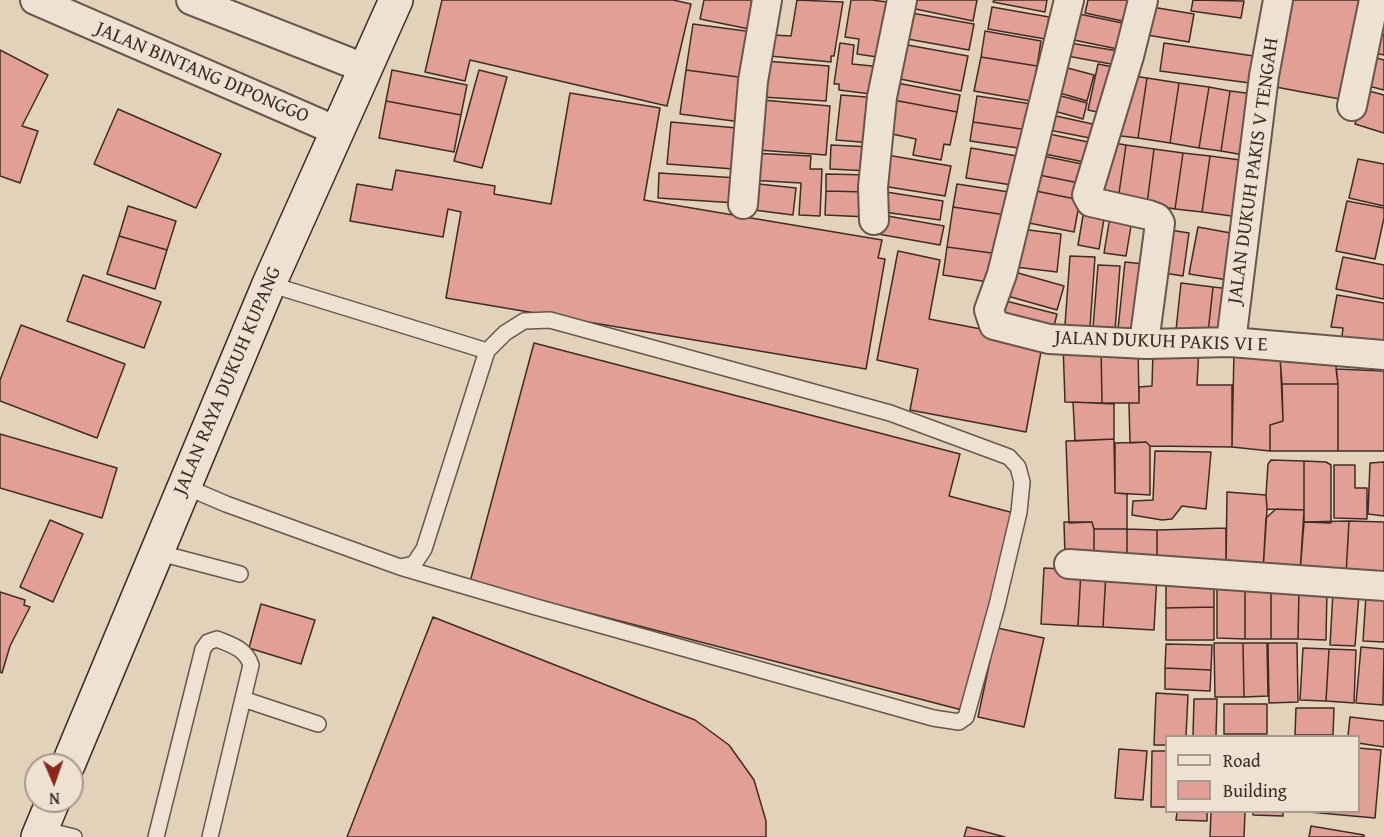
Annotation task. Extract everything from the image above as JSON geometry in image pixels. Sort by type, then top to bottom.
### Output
[{"type":"street","name":"JALAN BINTANG DIPONGGO","points":[[35,0],[337,131]]},
{"type":"street","points":[[191,0],[364,68]]},
{"type":"street","name":"JALAN RAYA DUKUH KUPANG","points":[[73,753],[269,284],[396,0]]},
{"type":"street","points":[[743,204],[753,81],[767,0]]},
{"type":"street","points":[[874,220],[873,187],[882,97],[902,0]]},
{"type":"street","name":"JALAN DUKUH PAKIS VI E","points":[[1069,0],[1002,274],[989,310],[994,325],[1048,339],[1143,343],[1231,342],[1384,355]]},
{"type":"street","points":[[1143,0],[1129,56],[1087,195],[1092,202],[1149,215],[1157,218],[1160,223],[1143,343]]},
{"type":"street","name":"JALAN DUKUH PAKIS V TENGAH","points":[[1231,342],[1264,76],[1278,0]]},
{"type":"street","points":[[1352,106],[1374,0]]},
{"type":"street","points":[[1069,564],[1384,586]]},
{"type":"lane","points":[[269,284],[487,351]]},
{"type":"lane","points":[[184,486],[226,504],[400,567],[536,607],[958,722],[966,717],[997,605],[1019,512],[1022,482],[1018,467],[1009,457],[890,413],[550,320],[524,321],[505,333],[487,351],[424,549],[414,564],[400,567]]},
{"type":"lane","points":[[156,552],[240,574]]},
{"type":"lane","points":[[156,837],[203,649],[208,642],[217,639],[240,649],[248,656],[251,665],[210,837]]},
{"type":"lane","points":[[243,699],[318,724]]},
{"type":"lane","points":[[44,822],[74,837]]},
{"type":"building","points":[[442,0],[673,0],[691,4],[667,106],[470,60],[465,81],[425,72]]},
{"type":"building","points":[[704,0],[755,0],[749,29],[700,19]]},
{"type":"building","points":[[797,0],[843,2],[831,62],[770,56],[772,35],[791,36]]},
{"type":"building","points":[[851,0],[894,3],[884,58],[857,54],[859,39],[845,37]]},
{"type":"building","points":[[907,0],[977,0],[973,21],[906,7]]},
{"type":"building","points":[[994,0],[1047,0],[1045,12],[993,2]]},
{"type":"building","points":[[1088,0],[1137,0],[1132,23],[1085,13]]},
{"type":"building","points":[[1193,0],[1244,1],[1241,18],[1191,11]]},
{"type":"building","points":[[1282,0],[1366,0],[1345,100],[1265,85]]},
{"type":"building","points":[[1146,6],[1194,14],[1189,42],[1141,34]]},
{"type":"building","points":[[992,7],[1049,17],[1045,39],[988,29]]},
{"type":"building","points":[[906,12],[974,24],[969,50],[902,38]]},
{"type":"building","points":[[1079,14],[1132,25],[1127,51],[1074,40]]},
{"type":"building","points":[[693,24],[753,32],[746,78],[686,70]]},
{"type":"building","points":[[985,31],[1041,41],[1037,66],[981,57]]},
{"type":"building","points":[[1372,31],[1384,34],[1384,55],[1367,51]]},
{"type":"building","points":[[840,43],[854,45],[852,64],[882,67],[879,95],[839,90],[839,84],[834,84]]},
{"type":"building","points":[[1070,43],[1124,52],[1122,66],[1067,56]]},
{"type":"building","points":[[1164,43],[1254,56],[1250,83],[1160,71]]},
{"type":"building","points":[[902,44],[968,56],[961,91],[895,78]]},
{"type":"building","points":[[0,50],[48,75],[22,126],[38,131],[20,183],[0,176]]},
{"type":"building","points":[[1369,56],[1384,60],[1384,90],[1361,84]]},
{"type":"building","points":[[981,57],[1037,66],[1031,101],[974,91]]},
{"type":"building","points":[[765,61],[829,66],[826,101],[762,97]]},
{"type":"building","points":[[1098,64],[1118,68],[1107,114],[1088,110]]},
{"type":"building","points":[[1060,66],[1094,75],[1087,101],[1053,91]]},
{"type":"building","points":[[392,70],[467,85],[461,115],[386,101]]},
{"type":"building","points":[[479,70],[507,77],[482,168],[454,161]]},
{"type":"building","points":[[686,70],[746,78],[741,122],[680,114]]},
{"type":"building","points":[[1128,75],[1147,78],[1138,138],[1112,135]]},
{"type":"building","points":[[1147,78],[1179,83],[1170,143],[1138,138]]},
{"type":"building","points":[[892,82],[960,95],[957,112],[888,99]]},
{"type":"building","points":[[1179,83],[1209,87],[1199,148],[1170,143]]},
{"type":"building","points":[[1209,87],[1230,91],[1221,151],[1199,148]]},
{"type":"building","points":[[1365,90],[1384,95],[1384,133],[1355,124]]},
{"type":"building","points":[[1230,91],[1254,94],[1244,155],[1221,151]]},
{"type":"building","points":[[570,93],[660,108],[644,200],[882,240],[878,258],[885,259],[866,369],[446,298],[461,212],[448,209],[443,237],[350,221],[357,184],[392,190],[396,170],[495,186],[494,194],[551,204]]},
{"type":"building","points":[[1050,93],[1087,103],[1083,119],[1047,109]]},
{"type":"building","points":[[841,95],[878,98],[873,143],[836,140]]},
{"type":"building","points":[[977,96],[1032,104],[1028,130],[973,122]]},
{"type":"building","points":[[888,99],[957,112],[950,145],[944,144],[941,160],[913,155],[916,139],[882,132]]},
{"type":"building","points":[[762,100],[830,106],[826,155],[758,150]]},
{"type":"building","points":[[386,101],[461,115],[454,152],[379,138]]},
{"type":"building","points":[[118,109],[221,154],[196,208],[94,164]]},
{"type":"building","points":[[1047,114],[1097,125],[1095,139],[1044,129]]},
{"type":"building","points":[[671,122],[737,128],[734,169],[667,164]]},
{"type":"building","points":[[973,122],[1028,130],[1025,149],[970,141]]},
{"type":"building","points":[[1044,133],[1093,143],[1089,163],[1040,153]]},
{"type":"building","points":[[1108,142],[1126,145],[1118,200],[1092,195]]},
{"type":"building","points":[[831,145],[872,147],[870,171],[830,169]]},
{"type":"building","points":[[1126,145],[1154,149],[1147,204],[1118,200]]},
{"type":"building","points":[[971,148],[1017,156],[1012,185],[966,178]]},
{"type":"building","points":[[1154,149],[1183,153],[1175,209],[1147,204]]},
{"type":"building","points":[[750,153],[811,156],[810,169],[822,169],[820,216],[799,215],[801,183],[749,180]]},
{"type":"building","points":[[1183,153],[1210,156],[1202,212],[1175,209]]},
{"type":"building","points":[[881,154],[951,166],[945,196],[876,185]]},
{"type":"building","points":[[1038,155],[1087,165],[1084,184],[1034,174]]},
{"type":"building","points":[[1210,156],[1248,161],[1239,217],[1202,212]]},
{"type":"building","points":[[1358,159],[1384,164],[1384,206],[1349,198]]},
{"type":"building","points":[[659,173],[738,178],[737,203],[658,198]]},
{"type":"building","points":[[826,174],[869,175],[868,192],[826,191]]},
{"type":"building","points":[[1034,174],[1084,184],[1080,200],[1031,190]]},
{"type":"building","points":[[749,183],[796,188],[793,215],[746,209]]},
{"type":"building","points":[[957,184],[1009,192],[1006,215],[953,207]]},
{"type":"building","points":[[1031,190],[1080,200],[1074,232],[1024,222]]},
{"type":"building","points":[[826,191],[868,192],[868,217],[825,215]]},
{"type":"building","points":[[880,191],[943,201],[940,220],[877,211]]},
{"type":"building","points":[[1347,201],[1384,208],[1375,259],[1336,251]]},
{"type":"building","points":[[1085,204],[1106,207],[1099,249],[1078,245]]},
{"type":"building","points":[[128,206],[176,221],[167,250],[119,236]]},
{"type":"building","points":[[953,207],[1006,215],[999,254],[947,247]]},
{"type":"building","points":[[1111,211],[1133,214],[1126,256],[1104,253]]},
{"type":"building","points":[[882,215],[944,226],[940,245],[878,234]]},
{"type":"building","points":[[1198,227],[1236,234],[1228,280],[1189,274]]},
{"type":"building","points":[[1020,229],[1061,234],[1057,272],[1015,267]]},
{"type":"building","points":[[1164,229],[1189,233],[1183,276],[1158,272]]},
{"type":"building","points":[[119,236],[167,250],[155,289],[107,274]]},
{"type":"building","points":[[947,247],[999,254],[995,283],[943,275]]},
{"type":"building","points":[[898,251],[940,260],[929,319],[1043,341],[1026,432],[910,410],[918,369],[877,360]]},
{"type":"building","points":[[1070,256],[1095,257],[1090,327],[1065,325]]},
{"type":"building","points":[[1343,257],[1384,265],[1384,299],[1336,289]]},
{"type":"building","points":[[1125,262],[1144,264],[1137,331],[1118,329]]},
{"type":"building","points":[[1098,265],[1120,266],[1115,330],[1093,328]]},
{"type":"building","points":[[1011,271],[1064,286],[1057,310],[1004,295]]},
{"type":"building","points":[[83,275],[161,302],[144,348],[67,321]]},
{"type":"building","points":[[1181,283],[1213,287],[1208,333],[1176,330]]},
{"type":"building","points":[[1213,287],[1231,289],[1226,335],[1208,333]]},
{"type":"building","points":[[1337,295],[1384,303],[1384,350],[1341,344],[1343,328],[1331,327]]},
{"type":"building","points":[[1002,300],[1057,314],[1052,334],[997,320]]},
{"type":"building","points":[[21,325],[125,364],[97,438],[0,401],[0,380]]},
{"type":"building","points":[[534,343],[960,454],[949,496],[1014,513],[962,710],[470,582]]},
{"type":"building","points":[[1063,344],[1101,345],[1102,403],[1065,402]]},
{"type":"building","points":[[1101,345],[1138,346],[1139,403],[1102,403]]},
{"type":"building","points":[[1199,348],[1197,385],[1232,385],[1232,447],[1150,446],[1146,442],[1130,443],[1129,403],[1139,403],[1139,387],[1152,386],[1153,350]]},
{"type":"building","points":[[1234,350],[1280,354],[1283,421],[1270,425],[1270,451],[1232,447]]},
{"type":"building","points":[[1280,357],[1335,357],[1338,384],[1282,384]]},
{"type":"building","points":[[1336,369],[1384,371],[1384,451],[1338,451]]},
{"type":"building","points":[[1282,384],[1338,384],[1338,451],[1270,451],[1270,425],[1283,421]]},
{"type":"building","points":[[1073,402],[1114,404],[1114,439],[1075,441]]},
{"type":"building","points":[[0,434],[117,468],[102,518],[0,488]]},
{"type":"building","points":[[1114,439],[1115,493],[1127,494],[1127,529],[1094,529],[1092,522],[1069,523],[1066,441]]},
{"type":"building","points":[[1146,442],[1150,446],[1150,495],[1115,493],[1115,443]]},
{"type":"building","points":[[1155,451],[1211,452],[1206,509],[1182,506],[1172,519],[1162,520],[1132,515],[1133,501],[1153,500]]},
{"type":"building","points":[[1271,460],[1304,461],[1304,510],[1267,509],[1268,464]]},
{"type":"building","points":[[1304,461],[1326,462],[1331,465],[1331,523],[1304,522]]},
{"type":"building","points":[[1384,462],[1384,516],[1368,514],[1370,463]]},
{"type":"building","points":[[1334,465],[1355,465],[1355,488],[1367,488],[1367,519],[1334,518]]},
{"type":"building","points":[[1227,492],[1266,495],[1263,571],[1226,568]]},
{"type":"building","points":[[1276,509],[1304,510],[1300,573],[1263,571],[1266,518]]},
{"type":"building","points":[[50,520],[83,534],[53,602],[20,587]]},
{"type":"building","points":[[1349,521],[1384,522],[1384,578],[1346,575]]},
{"type":"building","points":[[1349,521],[1346,575],[1300,573],[1304,522]]},
{"type":"building","points":[[1064,522],[1092,522],[1094,556],[1065,557]]},
{"type":"building","points":[[1226,528],[1226,563],[1157,561],[1157,530]]},
{"type":"building","points":[[1094,529],[1127,529],[1127,562],[1094,561]]},
{"type":"building","points":[[1127,529],[1157,530],[1157,566],[1127,566]]},
{"type":"building","points":[[1044,568],[1081,570],[1078,626],[1041,624]]},
{"type":"building","points":[[1081,570],[1106,572],[1103,627],[1078,626]]},
{"type":"building","points":[[1106,572],[1157,574],[1154,630],[1103,627]]},
{"type":"building","points":[[1166,580],[1214,580],[1214,607],[1166,608]]},
{"type":"building","points":[[1299,588],[1298,639],[1271,639],[1271,589]]},
{"type":"building","points":[[1299,588],[1327,589],[1326,640],[1298,639]]},
{"type":"building","points":[[1217,589],[1245,589],[1245,639],[1217,638]]},
{"type":"building","points":[[1245,589],[1271,589],[1271,639],[1245,639]]},
{"type":"building","points":[[0,592],[25,600],[24,605],[30,607],[10,646],[2,673],[0,672]]},
{"type":"building","points":[[1333,592],[1359,594],[1355,646],[1330,645]]},
{"type":"building","points":[[1366,595],[1384,597],[1384,642],[1363,641]]},
{"type":"building","points":[[261,604],[315,620],[301,664],[249,648]]},
{"type":"building","points":[[1214,607],[1214,640],[1166,640],[1166,608]]},
{"type":"building","points":[[433,617],[695,720],[729,745],[754,780],[766,821],[766,837],[347,837]]},
{"type":"building","points":[[997,628],[1044,638],[1024,727],[978,717]]},
{"type":"building","points":[[1214,643],[1243,643],[1244,697],[1215,697]]},
{"type":"building","points":[[1243,643],[1267,643],[1268,696],[1244,697]]},
{"type":"building","points":[[1268,643],[1297,643],[1298,702],[1269,703]]},
{"type":"building","points":[[1166,644],[1212,645],[1211,670],[1165,668]]},
{"type":"building","points":[[1361,647],[1384,649],[1383,705],[1356,703]]},
{"type":"building","points":[[1303,648],[1329,649],[1326,701],[1300,700]]},
{"type":"building","points":[[1329,649],[1356,650],[1354,703],[1326,701]]},
{"type":"building","points":[[1165,668],[1211,670],[1210,691],[1165,689]]},
{"type":"building","points":[[1156,693],[1188,695],[1186,735],[1165,735],[1165,745],[1154,745]]},
{"type":"building","points":[[1194,699],[1217,699],[1216,735],[1193,735]]},
{"type":"building","points":[[1224,704],[1267,704],[1267,734],[1224,734]]},
{"type":"building","points":[[1296,708],[1334,708],[1333,735],[1295,735]]},
{"type":"building","points":[[1350,717],[1384,721],[1384,747],[1360,743],[1360,735],[1348,735]]},
{"type":"building","points":[[1360,748],[1381,750],[1375,818],[1320,813],[1360,813]]},
{"type":"building","points":[[1119,749],[1147,751],[1143,800],[1115,798]]},
{"type":"building","points":[[1152,751],[1165,751],[1165,807],[1151,807]]},
{"type":"building","points":[[1177,813],[1207,813],[1207,821],[1176,820]]},
{"type":"building","points":[[1211,813],[1245,813],[1244,837],[1210,837]]},
{"type":"building","points":[[1253,813],[1283,813],[1283,816],[1253,815]]},
{"type":"building","points":[[1311,826],[1364,835],[1364,837],[1309,837]]},
{"type":"building","points":[[967,827],[1005,837],[964,837]]}]
